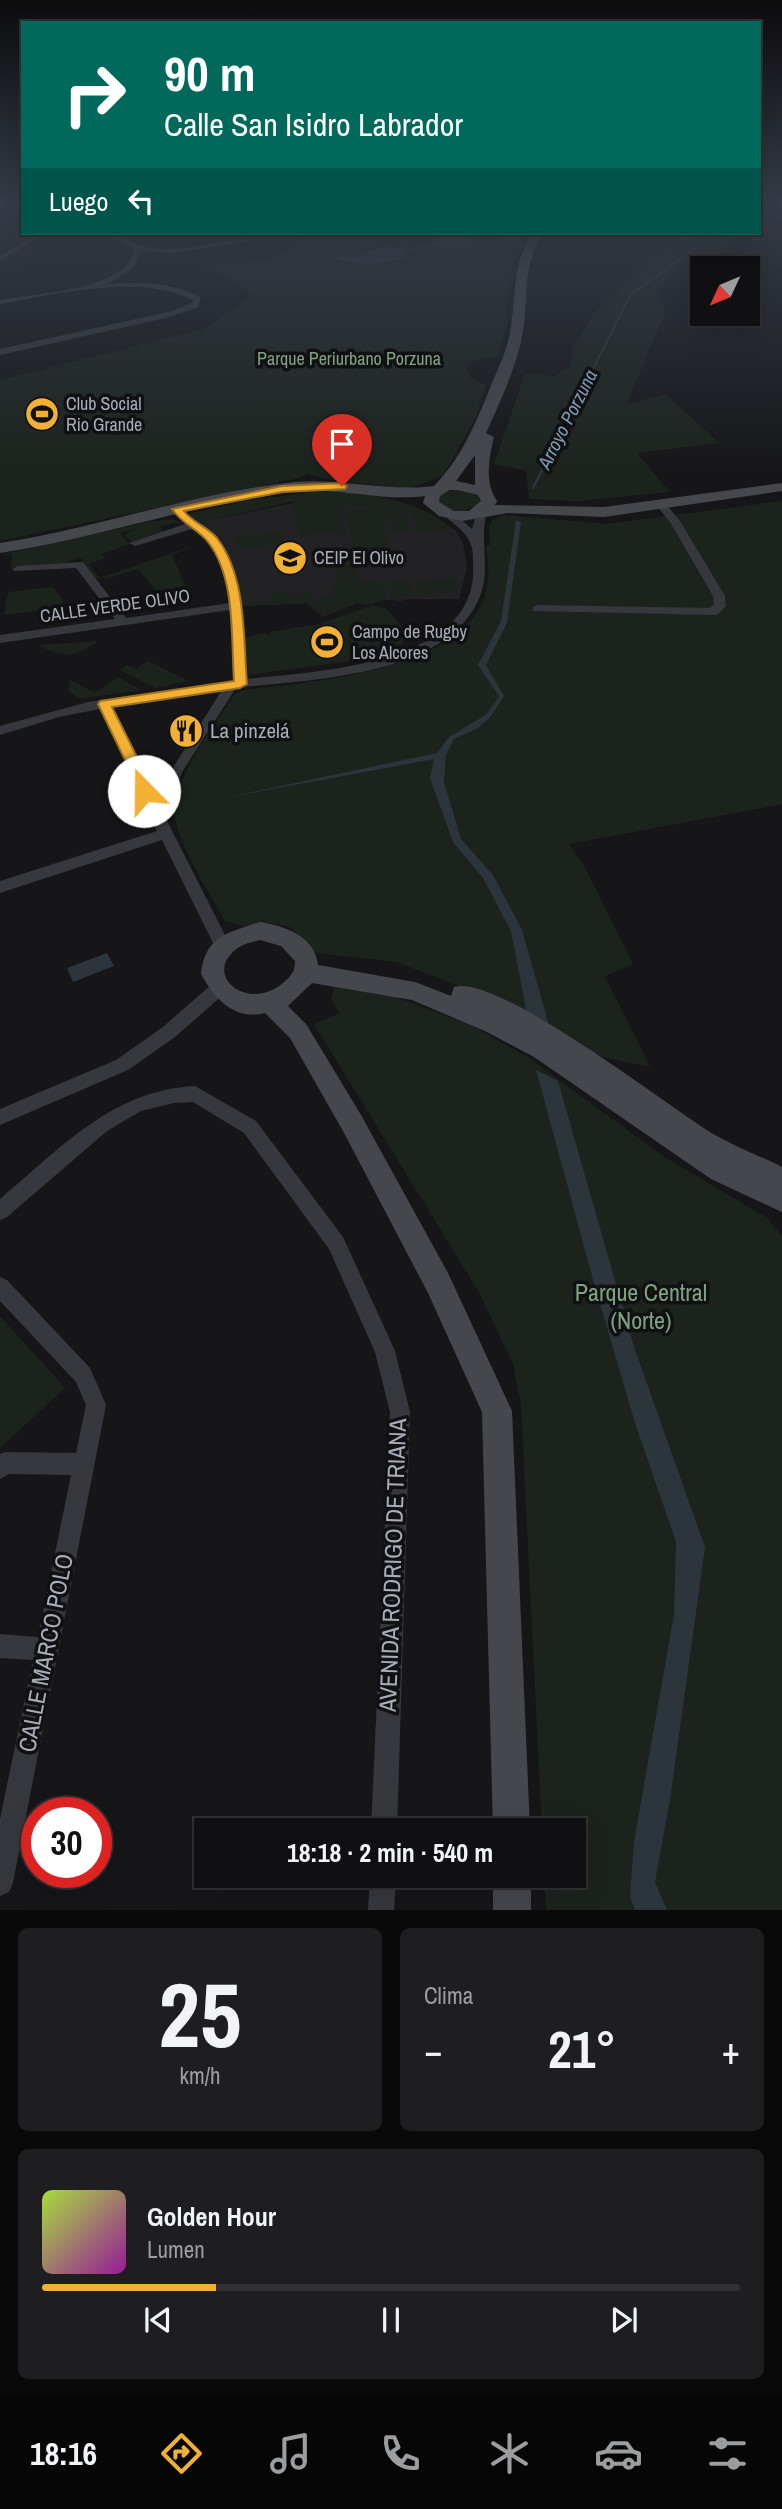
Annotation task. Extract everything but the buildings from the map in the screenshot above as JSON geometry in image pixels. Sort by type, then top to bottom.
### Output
[{"type":"street","points":[[0,302],[52,293]]},
{"type":"street","points":[[0,352],[187,309],[195,305],[198,299],[190,293]]},
{"type":"street","points":[[476,544],[466,528],[441,511],[430,498],[458,471],[474,446],[516,335],[517,293]]},
{"type":"street","points":[[0,731],[45,716],[104,704],[366,667],[410,652],[435,639],[464,614],[475,594],[480,567],[475,527],[484,502],[481,460],[483,448],[518,360],[525,328],[526,293]]},
{"type":"street","points":[[0,548],[61,537],[177,509],[297,487],[332,486],[412,493],[466,485],[484,502],[520,509],[604,512],[782,488]]},
{"type":"street","points":[[382,491],[441,511],[466,516],[484,502]]},
{"type":"street","points":[[537,609],[713,612],[720,606],[719,596],[675,521],[661,505]]},
{"type":"street","points":[[164,829],[170,791],[179,765],[236,685],[231,583],[212,539],[177,509]]},
{"type":"street","points":[[135,544],[193,525]]},
{"type":"street","points":[[18,569],[79,564],[128,622]]},
{"type":"street","points":[[100,581],[128,622]]},
{"type":"street","name":"CALLE VERDE OLIVO","points":[[0,639],[234,606]]},
{"type":"street","points":[[104,704],[223,947]]},
{"type":"street","points":[[147,793],[155,781],[170,791]]},
{"type":"street","points":[[0,887],[164,829]]},
{"type":"street","points":[[260,930],[276,932],[298,945],[305,967],[290,994],[270,1003],[243,1004],[229,998],[218,989],[212,973],[213,962],[223,947],[243,934],[260,930]]},
{"type":"street","points":[[305,967],[384,969],[422,978],[501,1009],[547,1034],[706,1143],[782,1180]]},
{"type":"street","points":[[305,967],[334,976],[415,991],[495,1025],[553,1056],[720,1171],[782,1200]]},
{"type":"street","points":[[0,1117],[122,1065],[169,1032],[218,989]]},
{"type":"street","points":[[270,1003],[298,1031],[352,1123],[438,1283],[497,1411],[512,1818]]},
{"type":"street","name":"AVENIDA RODRIGO DE TRIANA","points":[[0,1211],[101,1125],[138,1105],[174,1095],[195,1094],[250,1127],[336,1243],[385,1351],[400,1412],[384,1818]]},
{"type":"street","name":"CALLE MARCO POLO","points":[[0,1287],[83,1376],[96,1405],[0,1883]]},
{"type":"street","points":[[0,1468],[5,1463],[84,1464]]},
{"type":"street","points":[[0,1646],[47,1649]]},
{"type":"street","points":[[382,1910],[383,1888]]},
{"type":"street","points":[[512,1888],[512,1910]]},
{"type":"shaded area","points":[[336,494],[419,510],[455,530],[463,542],[467,568],[459,599],[363,600],[324,617],[306,603],[241,606],[236,578],[226,553],[217,539],[198,523]]},
{"type":"shaded area","points":[[516,520],[521,522],[507,623],[486,665],[504,696],[491,716],[478,728],[454,739],[446,755],[444,782],[461,839],[493,875],[522,930],[549,1025],[527,1014],[511,931],[483,878],[453,842],[430,778],[434,759],[224,798],[437,753],[449,737],[487,714],[499,696],[478,665],[501,621]]},
{"type":"shaded area","points":[[107,953],[114,966],[73,982],[67,968]]},
{"type":"shaded area","points":[[536,1070],[558,1081],[634,1347],[705,1547],[670,1800],[655,1882],[667,1910],[635,1910],[630,1897],[634,1842],[674,1614],[676,1542],[635,1423]]},
{"type":"green space","name":"Parque Periurbano Porzuna","points":[[507,293],[507,325],[498,356],[475,360],[466,367],[469,377],[486,385],[476,417],[443,476],[408,489],[331,480],[307,474],[299,478],[0,541],[0,380],[207,328],[251,294]]},
{"type":"green space","points":[[614,293],[657,293],[665,312],[627,404],[666,394],[719,443],[637,453],[670,492],[578,501],[529,499],[526,471],[494,464],[525,374],[555,376],[571,366],[572,349],[594,313]]},
{"type":"green space","points":[[457,489],[478,494],[481,503],[461,511],[439,505],[438,496]]},
{"type":"green space","points":[[312,492],[387,498],[422,510],[453,529],[417,532],[411,513],[395,515],[405,515],[410,531],[392,532],[388,516],[382,518],[390,546],[382,547],[378,539],[380,548],[354,551],[345,511],[372,509],[369,506],[340,508],[346,534],[337,535],[334,532],[299,535],[294,501],[198,523],[188,514],[245,501]]},
{"type":"green space","points":[[782,501],[782,804],[569,844],[585,867],[633,964],[605,976],[650,1067],[588,1054],[502,1002],[396,962],[316,953],[290,927],[266,922],[242,926],[225,921],[186,850],[175,820],[174,808],[176,795],[189,765],[235,694],[242,690],[361,673],[405,661],[443,643],[472,620],[487,588],[485,547],[490,545],[489,525],[495,518],[504,515],[606,524]]},
{"type":"green space","points":[[173,519],[182,524],[172,523],[160,527],[163,531],[132,542],[124,534],[140,528],[120,533],[130,544],[102,554],[105,558],[88,564],[99,577],[95,579],[74,548],[80,558],[64,563],[11,568],[12,554],[0,555],[153,521]]},
{"type":"green space","points":[[282,533],[283,546],[236,549],[235,536]]},
{"type":"green space","points":[[189,547],[172,555],[187,589],[158,593],[138,569],[105,579],[103,577]]},
{"type":"green space","points":[[354,564],[359,583],[372,580],[390,586],[386,580],[400,580],[410,585],[414,597],[404,597],[403,602],[393,600],[389,589],[382,587],[386,600],[366,605],[357,603],[324,617],[311,607],[328,593],[335,594],[336,591],[330,590],[339,579],[337,565]]},
{"type":"green space","points":[[455,578],[460,591],[420,595],[416,582]]},
{"type":"green space","points":[[53,587],[67,607],[4,615],[8,592]]},
{"type":"green space","points":[[275,591],[306,595],[317,593],[307,603],[302,604],[241,606],[241,603],[275,602],[270,594]]},
{"type":"green space","points":[[373,605],[387,609],[404,629],[403,644],[349,661],[249,675],[244,638],[265,633],[270,636],[270,632],[319,624]]},
{"type":"green space","points":[[99,641],[69,655],[37,645]]},
{"type":"green space","points":[[148,661],[189,681],[155,688],[120,670],[127,665],[136,669]]},
{"type":"green space","points":[[118,677],[141,690],[79,699],[68,690],[70,684],[67,678],[95,693]]},
{"type":"green space","name":"Parque Central (Norte)","points":[[334,986],[396,997],[473,1026],[529,1058],[663,1156],[767,1218],[782,1236],[782,1910],[546,1910],[545,1888],[586,1888],[586,1818],[541,1818],[521,1405],[513,1363],[477,1289],[314,1024],[340,1013],[331,999]]},
{"type":"green space","points":[[0,1316],[65,1388],[0,1448]]},
{"type":"waterway","name":"Arroyo Porzuna","points":[[582,391],[633,293]]},
{"type":"waterway","name":"Arroyo Porzuna","points":[[533,488],[582,391]]},
{"type":"place","name":"Club Social Rio Grande","points":[[42,414]]},
{"type":"place","name":"CEIP El Olivo","points":[[290,558]]},
{"type":"place","name":"Campo de Rugby Los Alcores","points":[[327,642]]},
{"type":"place","name":"La pinzelá","points":[[186,731]]},
{"type":"route","points":[[144,791],[145,787],[104,704],[240,684],[233,594],[226,565],[214,541],[185,520],[177,509],[282,489],[342,486]]}]
